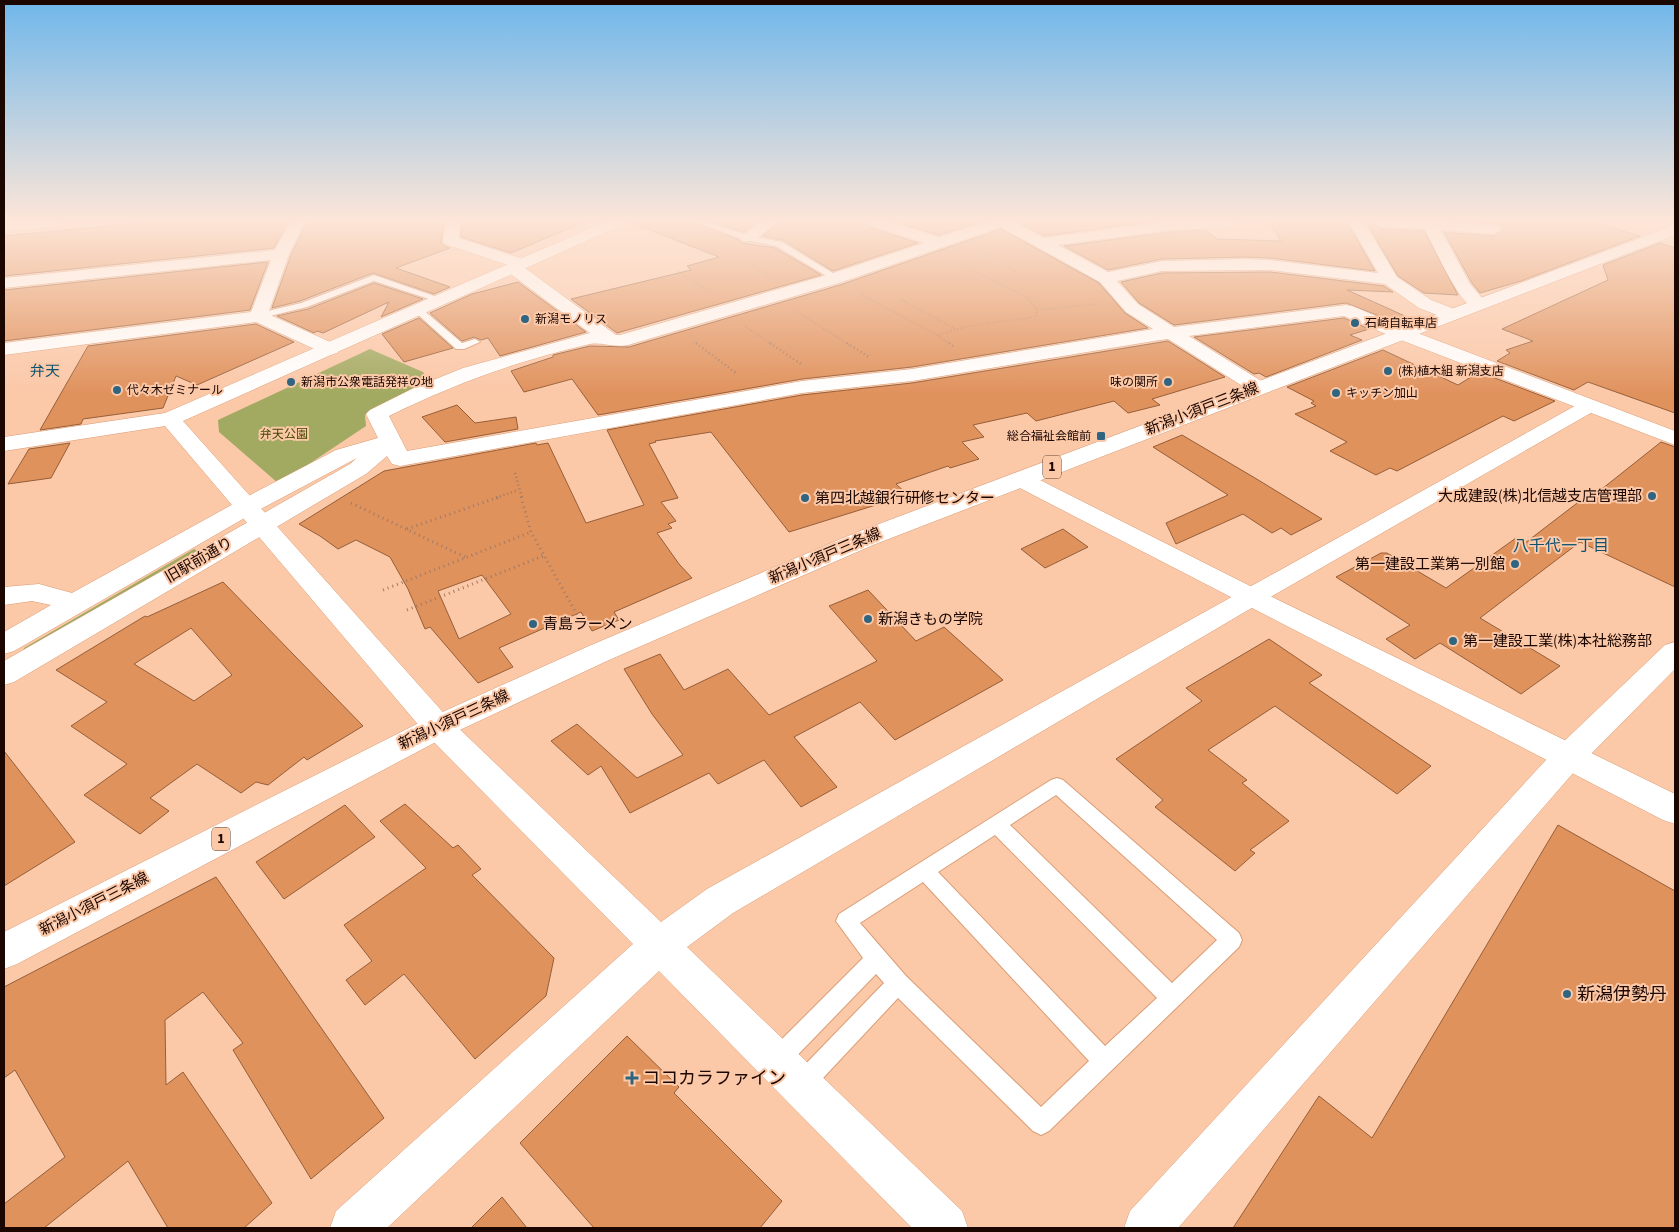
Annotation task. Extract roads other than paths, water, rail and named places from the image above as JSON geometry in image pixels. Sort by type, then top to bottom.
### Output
[{"type":"street","points":[[4,282],[29,279]]},
{"type":"street","points":[[258,316],[272,279]]},
{"type":"street","points":[[4,444],[170,419],[488,279]]},
{"type":"street","points":[[536,279],[611,340]]},
{"type":"street","points":[[829,279],[621,341],[592,338],[470,372],[423,391],[376,414],[400,459],[815,385],[969,366],[1169,332],[1346,310],[1400,333],[1675,438]]},
{"type":"street","points":[[1107,279],[1132,308],[1259,388]]},
{"type":"street","points":[[1386,279],[1390,280],[1425,304],[1451,314]]},
{"type":"street","points":[[1459,279],[1478,304]]},
{"type":"street","name":"新潟小須戸三条線","points":[[4,951],[438,727],[599,653],[864,539],[1543,279]]},
{"type":"street","points":[[4,349],[258,316],[330,349]]},
{"type":"street","points":[[353,1228],[659,945],[720,901],[1250,597],[1589,406]]},
{"type":"street","points":[[170,419],[438,727],[946,1228]]},
{"type":"street","name":"旧駅前通り","points":[[4,674],[253,515],[358,469],[390,442]]},
{"type":"street","points":[[1020,479],[1250,597],[1675,810]]},
{"type":"street","points":[[4,644],[73,605],[253,515]]},
{"type":"street","points":[[4,596],[42,591],[55,595],[73,605]]},
{"type":"street","points":[[1148,1228],[1569,756],[1675,652]]},
{"type":"lane","points":[[258,316],[304,305],[370,279]]},
{"type":"lane","points":[[379,279],[441,300]]},
{"type":"lane","points":[[418,310],[460,347],[475,342]]},
{"type":"lane","points":[[1057,784],[1232,940],[1041,1123],[898,983],[876,959],[846,920],[996,824],[1057,784]]},
{"type":"lane","points":[[996,824],[1172,998]]},
{"type":"lane","points":[[924,870],[1105,1062]]},
{"type":"lane","points":[[788,1073],[876,959]]},
{"type":"lane","points":[[788,1073],[898,983]]},
{"type":"place","name":"新潟モノリス","points":[[525,319]]},
{"type":"place","name":"石崎自転車店","points":[[1355,323]]},
{"type":"place","name":"(株)植木組 新潟支店","points":[[1388,371]]},
{"type":"place","name":"新潟市公衆電話発祥の地","points":[[291,382]]},
{"type":"place","name":"味の関所","points":[[1168,382]]},
{"type":"place","name":"代々木ゼミナール","points":[[117,390]]},
{"type":"place","name":"キッチン加山","points":[[1336,393]]},
{"type":"place","name":"総合福祉会館前","points":[[1101,436]]},
{"type":"place","name":"大成建設(株)北信越支店管理部","points":[[1652,496]]},
{"type":"place","name":"第四北越銀行研修センター","points":[[805,498]]},
{"type":"place","name":"第一建設工業第一別館","points":[[1515,564]]},
{"type":"place","name":"新潟きもの学院","points":[[868,619]]},
{"type":"place","name":"青島ラーメン","points":[[533,624]]},
{"type":"place","name":"第一建設工業(株)本社総務部","points":[[1453,641]]},
{"type":"place","name":"新潟伊勢丹","points":[[1567,994]]},
{"type":"place","name":"ココカラファイン","points":[[632,1078]]},
{"type":"district","name":"弁天","points":[[45,371]]},
{"type":"district","name":"八千代一丁目","points":[[1561,546]]},
{"type":"park label","name":"弁天公園","points":[[284,434]]}]
